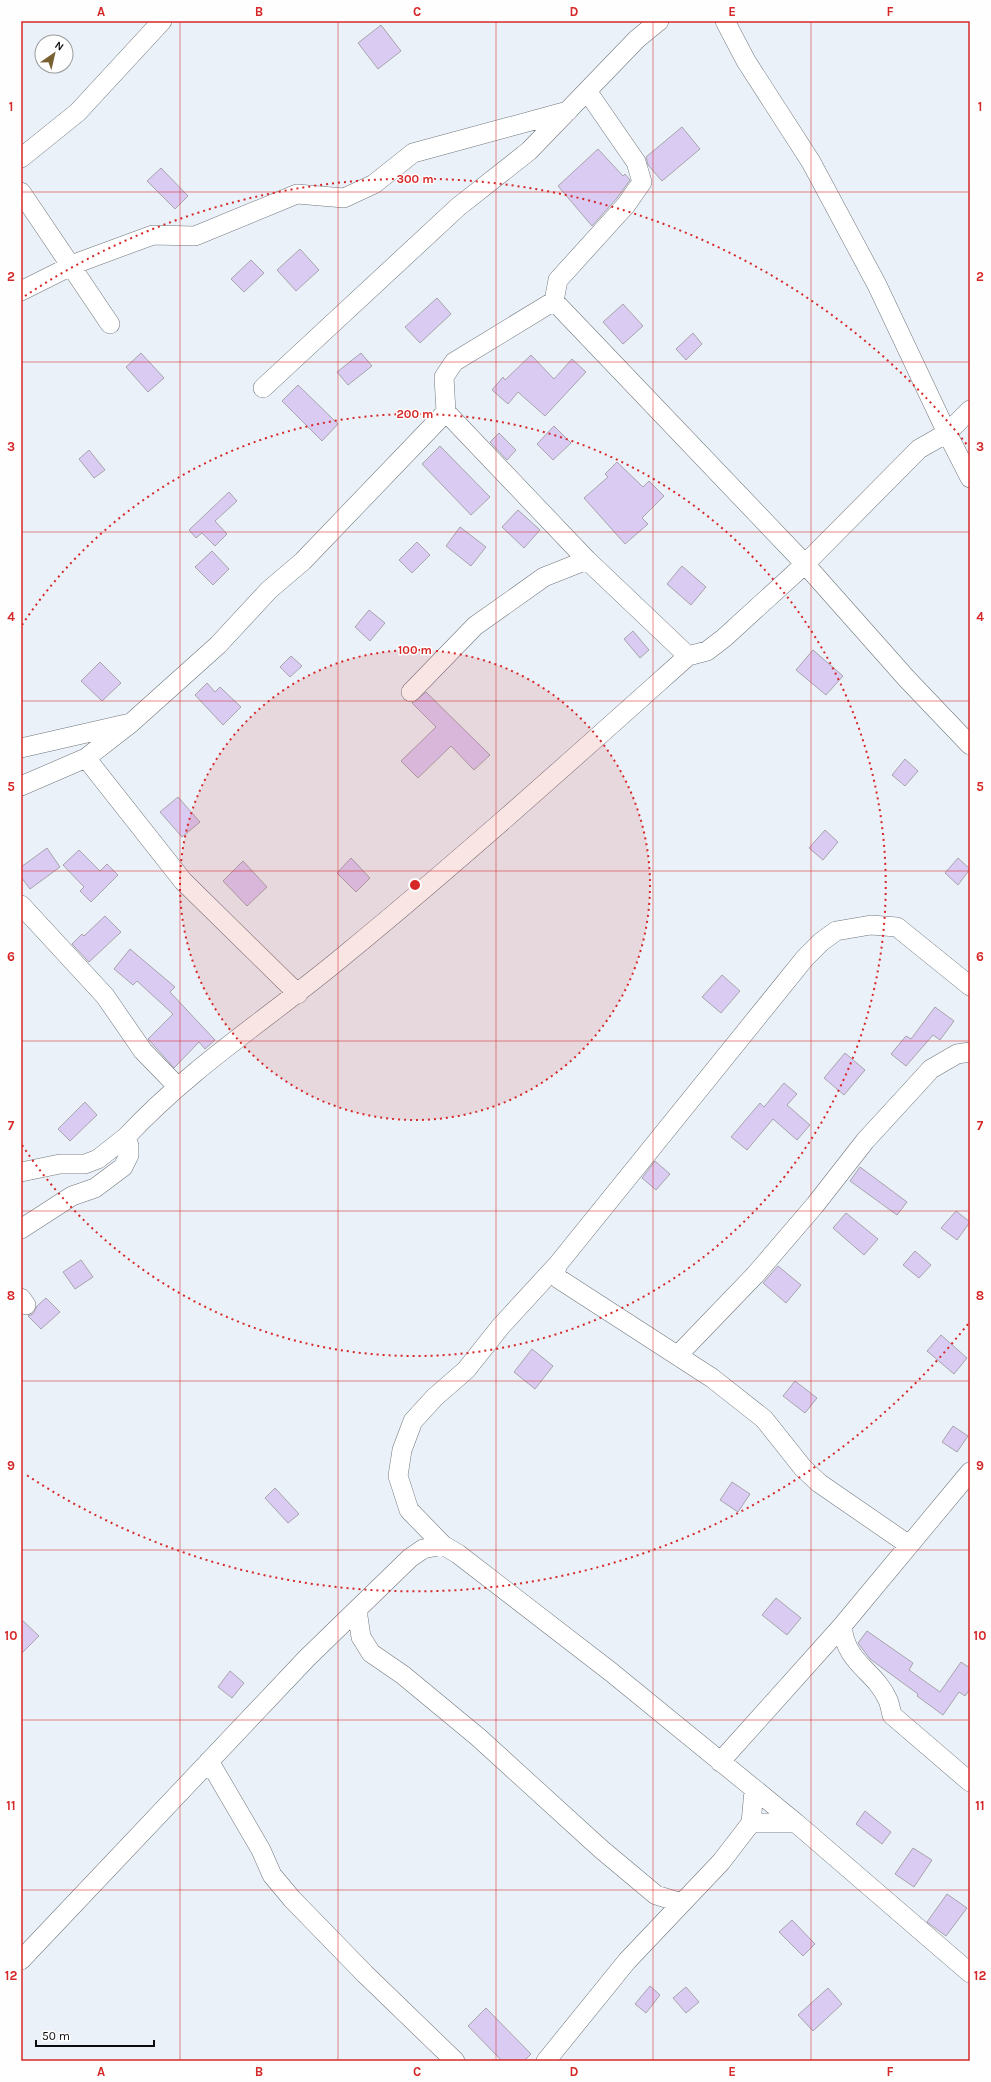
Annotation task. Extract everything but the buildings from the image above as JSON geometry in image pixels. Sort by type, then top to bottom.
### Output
[{"type":"street","points":[[21,158],[78,112],[162,21]]},
{"type":"street","points":[[263,388],[413,251],[458,207],[529,151],[637,39],[659,21]]},
{"type":"street","points":[[725,21],[746,61],[811,162],[866,264],[970,478]]},
{"type":"street","points":[[587,91],[636,162],[642,182],[626,205],[558,280],[554,302],[454,362],[444,377],[446,412],[587,560],[688,656]]},
{"type":"street","points":[[21,291],[70,266],[153,235],[195,236],[297,194],[344,198],[374,184],[413,153],[568,111]]},
{"type":"street","points":[[21,192],[110,324]]},
{"type":"street","points":[[554,302],[805,564],[907,679],[970,745]]},
{"type":"street","points":[[21,1172],[60,1164],[85,1164],[98,1159],[126,1137],[177,1086],[262,1018],[298,994],[446,872],[688,656],[707,651],[724,638],[805,564],[919,449],[947,433],[970,410]]},
{"type":"street","points":[[21,786],[86,758],[132,723],[218,645],[269,590],[303,561],[446,412]]},
{"type":"street","points":[[411,692],[475,626],[544,577],[587,560]]},
{"type":"street","points":[[21,748],[132,723]]},
{"type":"street","points":[[86,758],[183,881],[298,994]]},
{"type":"street","points":[[21,905],[104,996],[143,1051],[177,1086]]},
{"type":"street","points":[[970,986],[897,927],[871,925],[836,930],[821,942],[805,958],[558,1264],[502,1326],[466,1370],[435,1397],[413,1421],[402,1450],[398,1476],[409,1510],[443,1545],[458,1554],[611,1672],[796,1823],[970,1974]]},
{"type":"street","points":[[678,1355],[755,1275],[815,1205],[865,1141],[931,1069],[957,1054],[970,1052]]},
{"type":"street","points":[[21,1229],[72,1196],[95,1188],[123,1166],[129,1155],[129,1146],[126,1137]]},
{"type":"street","points":[[558,1264],[555,1273],[559,1279],[712,1378],[764,1419],[803,1468],[819,1483],[909,1545]]},
{"type":"street","points":[[720,1762],[842,1626],[970,1472]]},
{"type":"street","points":[[21,1960],[307,1658],[410,1558],[423,1549],[443,1545]]},
{"type":"street","points":[[357,1610],[361,1637],[371,1653],[403,1675],[478,1737],[601,1849],[656,1895],[682,1903]]},
{"type":"street","points":[[842,1626],[843,1640],[847,1649],[883,1691],[888,1700],[892,1715],[970,1782]]},
{"type":"street","points":[[209,1761],[260,1850],[272,1875],[365,1974],[455,2061]]},
{"type":"street","points":[[546,2061],[627,1961],[721,1862],[751,1823],[754,1790]]},
{"type":"street","points":[[751,1823],[796,1823]]}]
